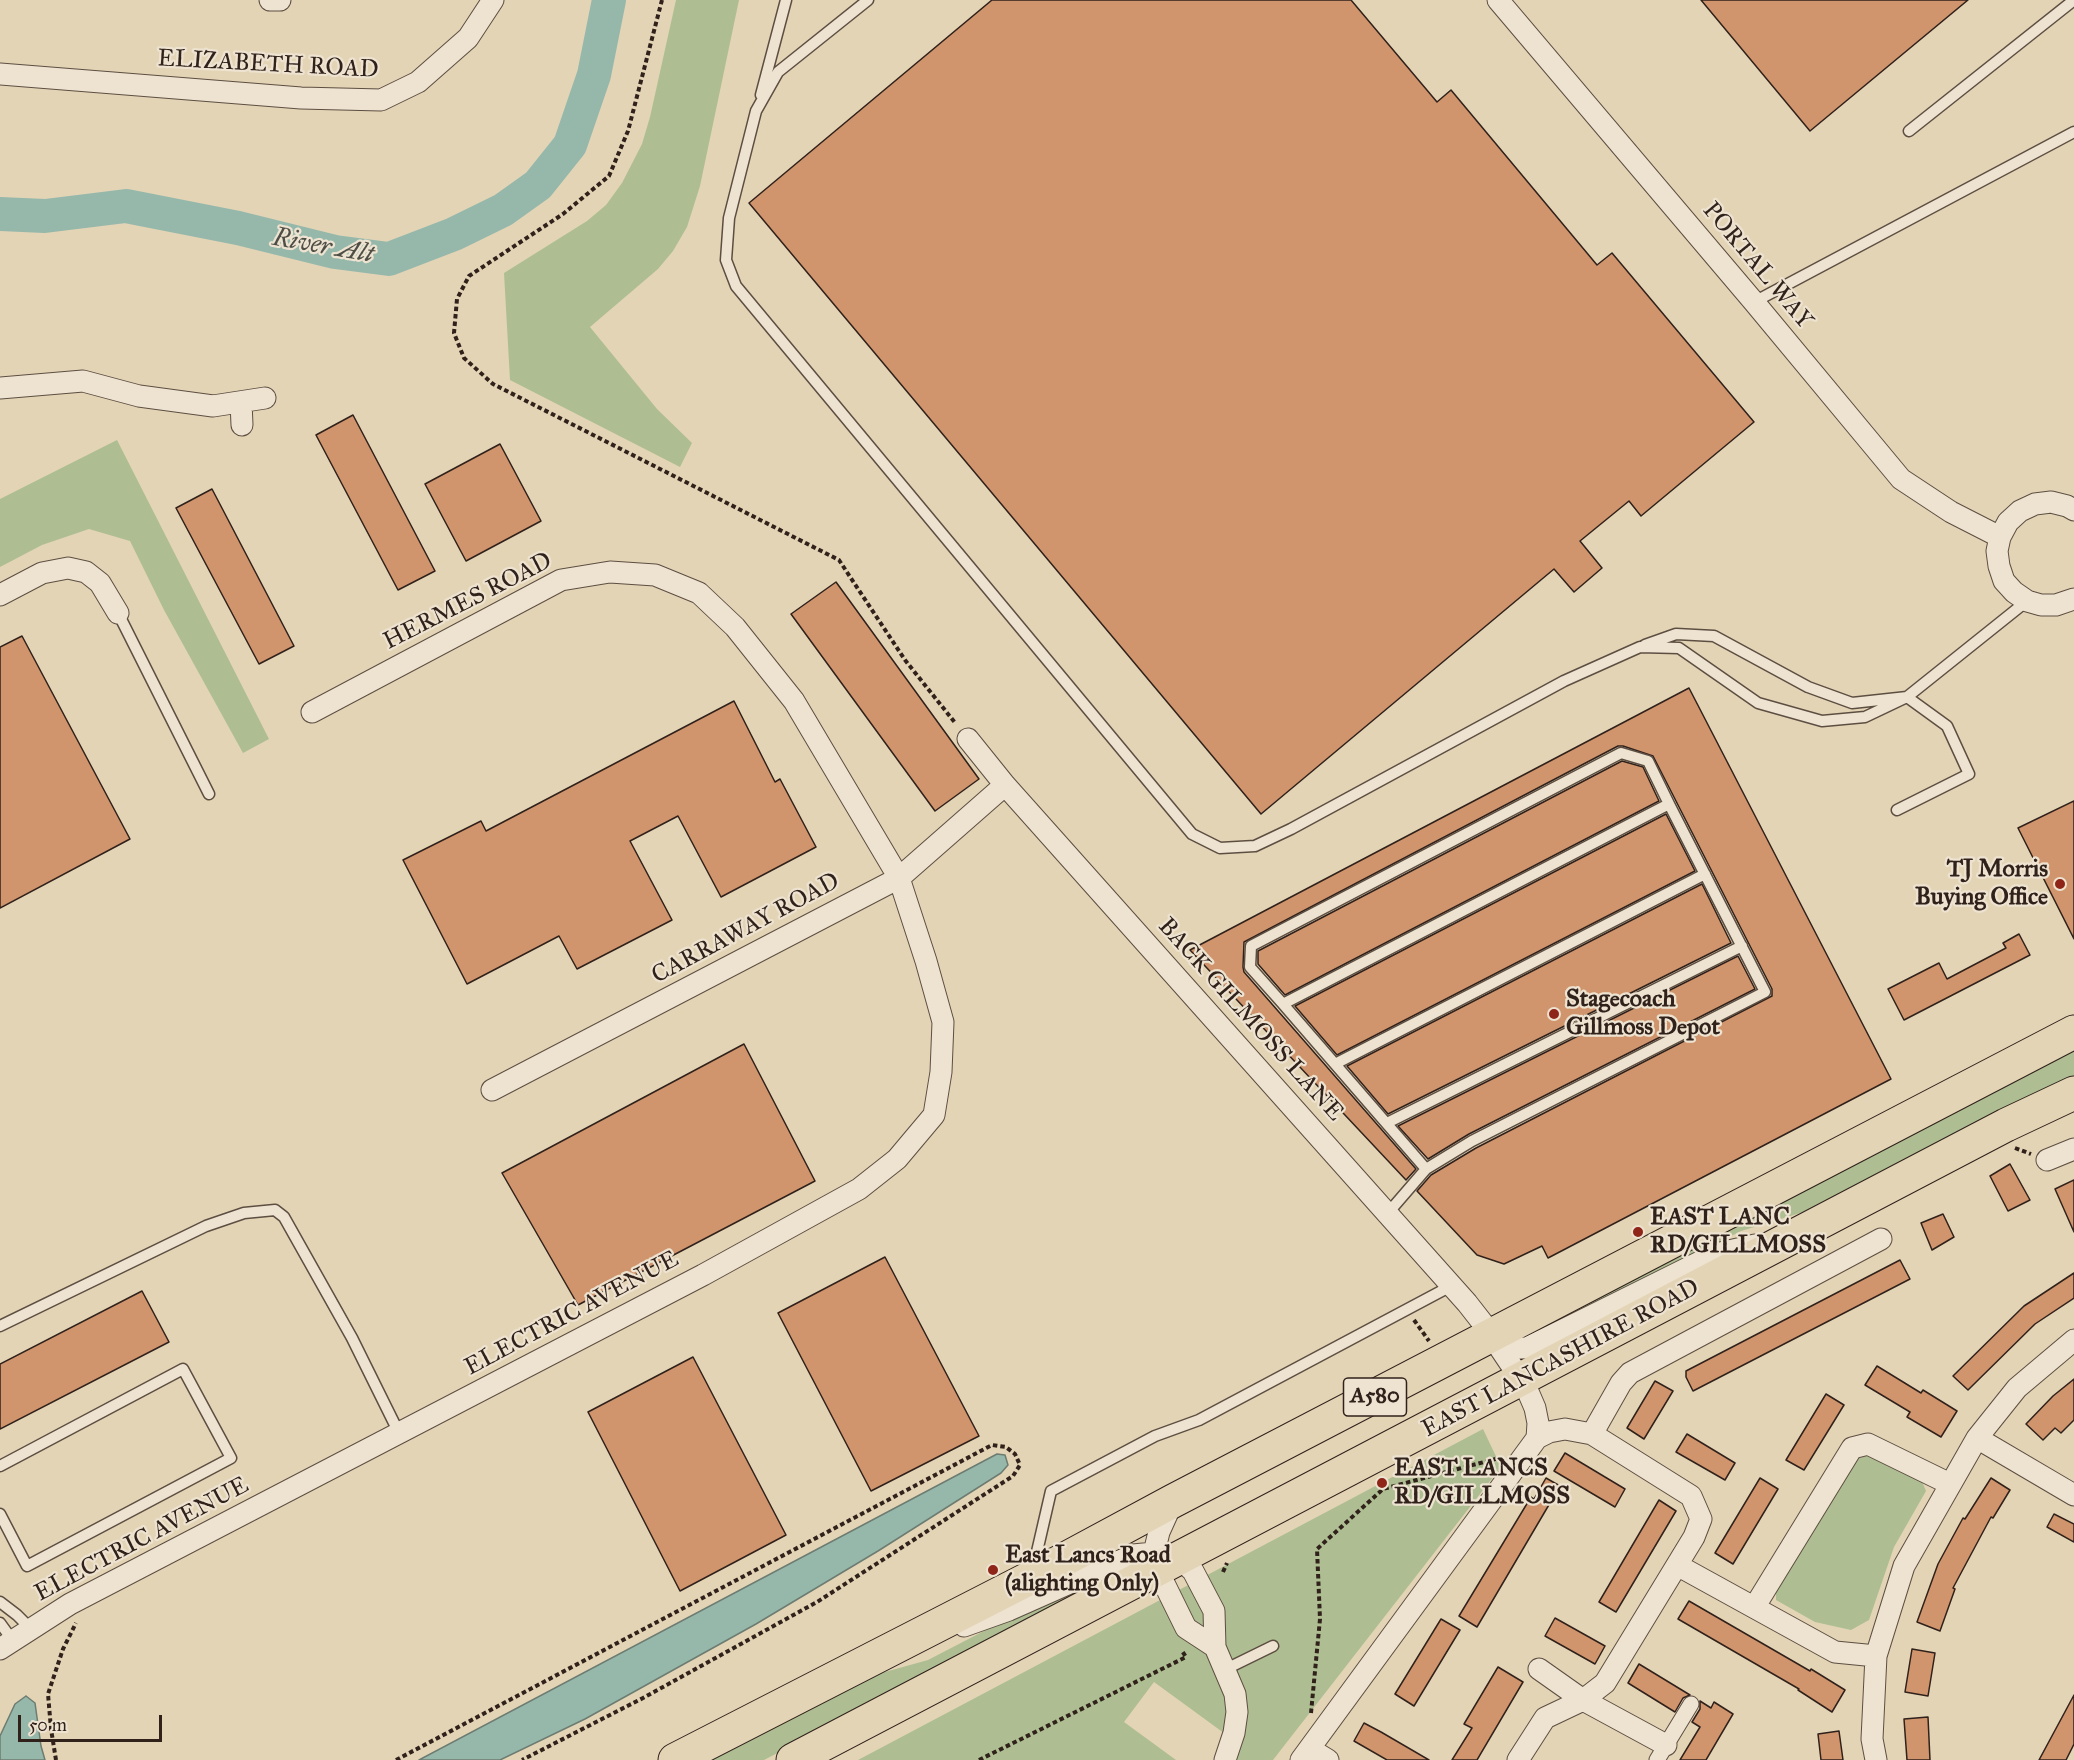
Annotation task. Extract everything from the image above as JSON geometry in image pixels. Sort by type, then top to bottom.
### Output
[{"type":"highway","name":"A580","points":[[675,1760],[1030,1578],[1173,1501],[1492,1337],[2074,1032]]},
{"type":"highway","name":"EAST LANCASHIRE ROAD","points":[[793,1760],[1163,1561],[1521,1379],[2006,1125],[2074,1093]]},
{"type":"street","points":[[270,0],[279,0]]},
{"type":"street","name":"ELIZABETH ROAD","points":[[0,74],[301,98],[381,100],[418,82],[468,38],[493,0]]},
{"type":"street","name":"PORTAL WAY","points":[[1498,0],[1901,479],[1951,512],[2000,537]]},
{"type":"street","points":[[0,388],[83,381],[139,396],[213,406],[266,398]]},
{"type":"street","points":[[241,402],[242,425]]},
{"type":"street","points":[[2072,505],[2051,502],[2035,504],[2020,511],[2008,522],[2000,537],[1998,559],[2004,580],[2014,592],[2027,601],[2041,605],[2056,605],[2074,599]]},
{"type":"street","points":[[0,595],[42,573],[68,568],[86,572],[100,583],[118,613]]},
{"type":"street","name":"HERMES ROAD","points":[[312,711],[561,580],[610,572],[655,575],[699,594],[735,627],[794,701],[899,878]]},
{"type":"street","name":"BACK GILMOSS LANE","points":[[968,739],[1005,784],[1477,1315],[1521,1379],[1535,1408],[1538,1423],[1533,1444]]},
{"type":"street","name":"CARRAWAY ROAD","points":[[492,1090],[899,878],[1005,784]]},
{"type":"street","name":"ELECTRIC AVENUE","points":[[15,1640],[69,1604],[703,1275],[849,1195],[897,1159],[934,1115],[941,1072],[944,1022],[899,878]]},
{"type":"street","points":[[2047,1160],[2074,1149]]},
{"type":"street","points":[[1492,1337],[1510,1348],[1527,1348],[1716,1254],[1800,1233]]},
{"type":"street","points":[[1592,1434],[1621,1383],[1630,1373],[1881,1239]]},
{"type":"street","points":[[1876,1760],[1872,1739],[1876,1656],[1904,1566],[1977,1438],[2017,1388],[2067,1343],[2074,1340]]},
{"type":"street","points":[[1328,1760],[1305,1755],[1533,1444],[1549,1432],[1565,1429],[1592,1434],[1691,1496],[1701,1519],[1694,1537],[1605,1683],[1583,1700],[1545,1718],[1518,1760]]},
{"type":"street","points":[[1977,1438],[2074,1495]]},
{"type":"street","points":[[1755,1606],[1852,1448],[1868,1443],[1950,1484]]},
{"type":"street","points":[[1173,1501],[1163,1519],[1163,1561],[1186,1628],[1215,1647]]},
{"type":"street","points":[[866,1662],[1009,1610],[1140,1553],[1193,1571],[1214,1611],[1215,1647],[1235,1694],[1237,1712],[1232,1740],[1225,1760]]},
{"type":"street","points":[[1677,1565],[1835,1652],[1876,1656]]},
{"type":"street","points":[[1539,1669],[1662,1752],[1691,1704]]},
{"type":"lane","points":[[786,0],[729,218],[726,260],[736,286],[1192,834],[1220,848],[1255,846],[1291,830],[1564,681],[1640,647],[1676,634],[1714,636],[1808,687],[1852,703],[1907,697],[1947,726],[1969,774],[1897,810]]},
{"type":"lane","points":[[756,111],[778,72],[868,0]]},
{"type":"lane","points":[[1909,131],[2074,0]]},
{"type":"lane","points":[[1754,302],[2074,132]]},
{"type":"lane","points":[[1640,647],[1678,648],[1758,703],[1822,721],[1865,717],[1907,697],[2027,601]]},
{"type":"lane","points":[[118,613],[209,794]]},
{"type":"lane","points":[[1388,1213],[1426,1169],[1472,1141],[1765,992],[1648,761],[1621,753],[1251,946],[1250,967],[1426,1169]]},
{"type":"lane","points":[[1283,1004],[1669,804]]},
{"type":"lane","points":[[1335,1064],[1704,874]]},
{"type":"lane","points":[[1387,1123],[1742,946]]},
{"type":"lane","points":[[0,1326],[206,1226],[244,1213],[274,1210],[284,1217],[352,1338],[399,1433]]},
{"type":"lane","points":[[1030,1578],[1051,1491],[1155,1436],[1199,1420],[1451,1286]]},
{"type":"lane","points":[[0,1466],[183,1369],[231,1458],[27,1566],[0,1514]]},
{"type":"lane","points":[[0,1602],[17,1615],[15,1640]]},
{"type":"lane","points":[[0,1623],[15,1640]]},
{"type":"lane","points":[[1226,1669],[1273,1646]]},
{"type":"path","points":[[662,0],[628,131],[609,176],[563,214],[469,276],[457,299],[454,333],[464,358],[493,384],[839,560],[905,660],[968,739]]},
{"type":"path","points":[[1305,1755],[1320,1619],[1317,1549],[1383,1489],[1533,1444]]},
{"type":"path","points":[[396,1760],[992,1445],[1006,1447],[1015,1454],[1020,1465],[1013,1476],[817,1602],[643,1698],[522,1760]]},
{"type":"path","points":[[56,1760],[48,1694],[63,1649],[76,1622]]},
{"type":"path","points":[[979,1760],[1186,1657],[1181,1648]]},
{"type":"green space","points":[[676,0],[739,0],[700,186],[687,227],[673,251],[658,269],[590,327],[657,409],[692,443],[680,467],[510,380],[504,273],[587,221],[606,205],[622,183],[642,144],[650,117]]},
{"type":"green space","points":[[117,440],[269,739],[243,753],[164,610],[130,541],[89,529],[42,545],[0,567],[0,499]]},
{"type":"green space","points":[[2074,1048],[2074,1076],[1810,1210],[1741,1231],[1534,1337],[1523,1338],[1521,1334]]},
{"type":"green space","points":[[1483,1429],[1501,1467],[1273,1760],[1233,1760],[1228,1736],[1154,1682],[1124,1722],[1176,1760],[858,1760]]},
{"type":"green space","points":[[1875,1454],[1921,1479],[1926,1491],[1894,1547],[1869,1620],[1851,1630],[1815,1622],[1776,1600],[1776,1591],[1855,1459]]},
{"type":"green space","points":[[1083,1588],[1084,1593],[764,1760],[710,1760],[874,1675],[928,1660],[1009,1618]]},
{"type":"shaded area","points":[[997,1454],[1005,1455],[1008,1465],[1001,1473],[878,1551],[756,1624],[585,1719],[500,1760],[419,1760]]},
{"type":"shaded area","points":[[26,1696],[35,1703],[45,1760],[0,1760],[0,1736],[15,1704]]},
{"type":"building","points":[[992,0],[1351,0],[1437,102],[1451,90],[1597,265],[1612,253],[1754,422],[1641,516],[1629,501],[1580,541],[1602,568],[1574,592],[1554,569],[1261,814],[749,203]]},
{"type":"building","points":[[1701,0],[1968,0],[1810,131]]},
{"type":"building","points":[[353,415],[435,571],[398,590],[316,435]]},
{"type":"building","points":[[500,444],[541,521],[466,561],[425,484]]},
{"type":"building","points":[[212,489],[294,646],[259,664],[176,508]]},
{"type":"building","points":[[836,582],[979,779],[935,811],[791,614]]},
{"type":"building","points":[[22,636],[130,839],[0,908],[0,647]]},
{"type":"building","points":[[1689,688],[1891,1079],[1548,1258],[1542,1246],[1504,1264],[1477,1255],[1417,1191],[1431,1175],[1476,1148],[1772,996],[1772,989],[1653,756],[1618,746],[1244,942],[1244,972],[1416,1169],[1406,1180],[1190,950]]},
{"type":"building","points":[[734,701],[775,782],[780,779],[816,847],[721,897],[678,816],[630,841],[672,920],[577,969],[559,936],[467,984],[403,860],[481,821],[486,831]]},
{"type":"building","points":[[1622,761],[1643,767],[1659,801],[1285,995],[1258,964],[1258,951]]},
{"type":"building","name":"TJ Morris Buying Office","points":[[2074,801],[2074,939],[2018,828]]},
{"type":"building","points":[[1666,814],[1695,871],[1337,1055],[1295,1006]]},
{"type":"building","points":[[1702,884],[1731,943],[1388,1114],[1347,1066]]},
{"type":"building","points":[[2019,934],[2030,955],[1904,1020],[1888,989],[1939,963],[1947,979],[2006,948],[2003,943]]},
{"type":"building","points":[[1738,956],[1755,989],[1469,1134],[1428,1159],[1398,1126]]},
{"type":"building","points":[[744,1044],[815,1181],[578,1305],[502,1173]]},
{"type":"building","points":[[2010,1164],[2030,1200],[2008,1211],[1990,1176]]},
{"type":"building","points":[[2074,1180],[2074,1232],[2055,1189]]},
{"type":"building","points":[[1943,1214],[1954,1237],[1932,1250],[1921,1223]]},
{"type":"building","points":[[885,1257],[979,1436],[871,1491],[778,1313]]},
{"type":"building","points":[[1900,1260],[1910,1279],[1693,1391],[1686,1377],[1686,1371]]},
{"type":"building","points":[[2074,1273],[2074,1298],[2035,1324],[1968,1390],[1953,1376],[2024,1306]]},
{"type":"building","points":[[142,1291],[169,1342],[0,1429],[0,1364]]},
{"type":"building","points":[[693,1357],[786,1535],[680,1591],[588,1412]]},
{"type":"building","points":[[1877,1366],[1921,1393],[1923,1390],[1957,1411],[1941,1437],[1907,1417],[1910,1412],[1865,1385]]},
{"type":"building","points":[[2074,1379],[2074,1420],[2061,1433],[2055,1428],[2043,1440],[2026,1424],[2053,1396]]},
{"type":"building","points":[[1655,1381],[1673,1391],[1644,1439],[1627,1428]]},
{"type":"building","points":[[1826,1394],[1844,1405],[1804,1470],[1786,1460]]},
{"type":"building","points":[[1687,1434],[1735,1463],[1725,1480],[1676,1452]]},
{"type":"building","points":[[1565,1453],[1625,1489],[1615,1507],[1554,1471]]},
{"type":"building","points":[[1546,1478],[1560,1486],[1477,1627],[1459,1616],[1531,1497],[1534,1499]]},
{"type":"building","points":[[1760,1478],[1778,1489],[1733,1564],[1715,1553]]},
{"type":"building","points":[[1991,1478],[2010,1490],[1993,1518],[1991,1517],[1953,1588],[1955,1589],[1940,1631],[1917,1622],[1938,1564],[1963,1518],[1965,1519]]},
{"type":"building","points":[[1659,1500],[1676,1511],[1616,1612],[1599,1602]]},
{"type":"building","points":[[2054,1514],[2074,1524],[2074,1542],[2047,1527]]},
{"type":"building","points":[[1689,1601],[1845,1690],[1832,1712],[1799,1689],[1678,1619]]},
{"type":"building","points":[[1555,1618],[1605,1646],[1595,1664],[1545,1636]]},
{"type":"building","points":[[1441,1619],[1460,1630],[1414,1706],[1395,1694]]},
{"type":"building","points":[[1912,1649],[1935,1653],[1928,1696],[1905,1692]]},
{"type":"building","points":[[1639,1664],[1690,1695],[1683,1698],[1675,1712],[1628,1683]]},
{"type":"building","points":[[1498,1667],[1523,1682],[1477,1760],[1452,1760],[1472,1728],[1464,1724]]},
{"type":"building","points":[[2074,1695],[2074,1744],[2066,1760],[2039,1760]]},
{"type":"building","points":[[1700,1701],[1711,1708],[1714,1702],[1733,1714],[1706,1760],[1680,1760],[1700,1727],[1692,1722],[1700,1709]]},
{"type":"building","points":[[1928,1717],[1930,1760],[1907,1760],[1904,1719]]},
{"type":"building","points":[[1364,1723],[1429,1760],[1387,1760],[1354,1741]]},
{"type":"building","points":[[1839,1731],[1843,1760],[1821,1760],[1818,1734]]},
{"type":"waterway","name":"River Alt","points":[[0,214],[45,216],[126,206],[238,228],[335,252],[389,259],[454,234],[503,210],[538,185],[570,145],[594,75],[609,0]]},
{"type":"place","name":"TJ Morris Buying Office","points":[[2060,884]]},
{"type":"place","name":"Stagecoach Gillmoss Depot","points":[[1554,1014]]},
{"type":"place","name":"EAST LANC RD/GILLMOSS","points":[[1638,1232]]},
{"type":"place","name":"EAST LANCS RD/GILLMOSS","points":[[1382,1483]]},
{"type":"place","name":"East Lancs Road (alighting Only)","points":[[993,1570]]}]
